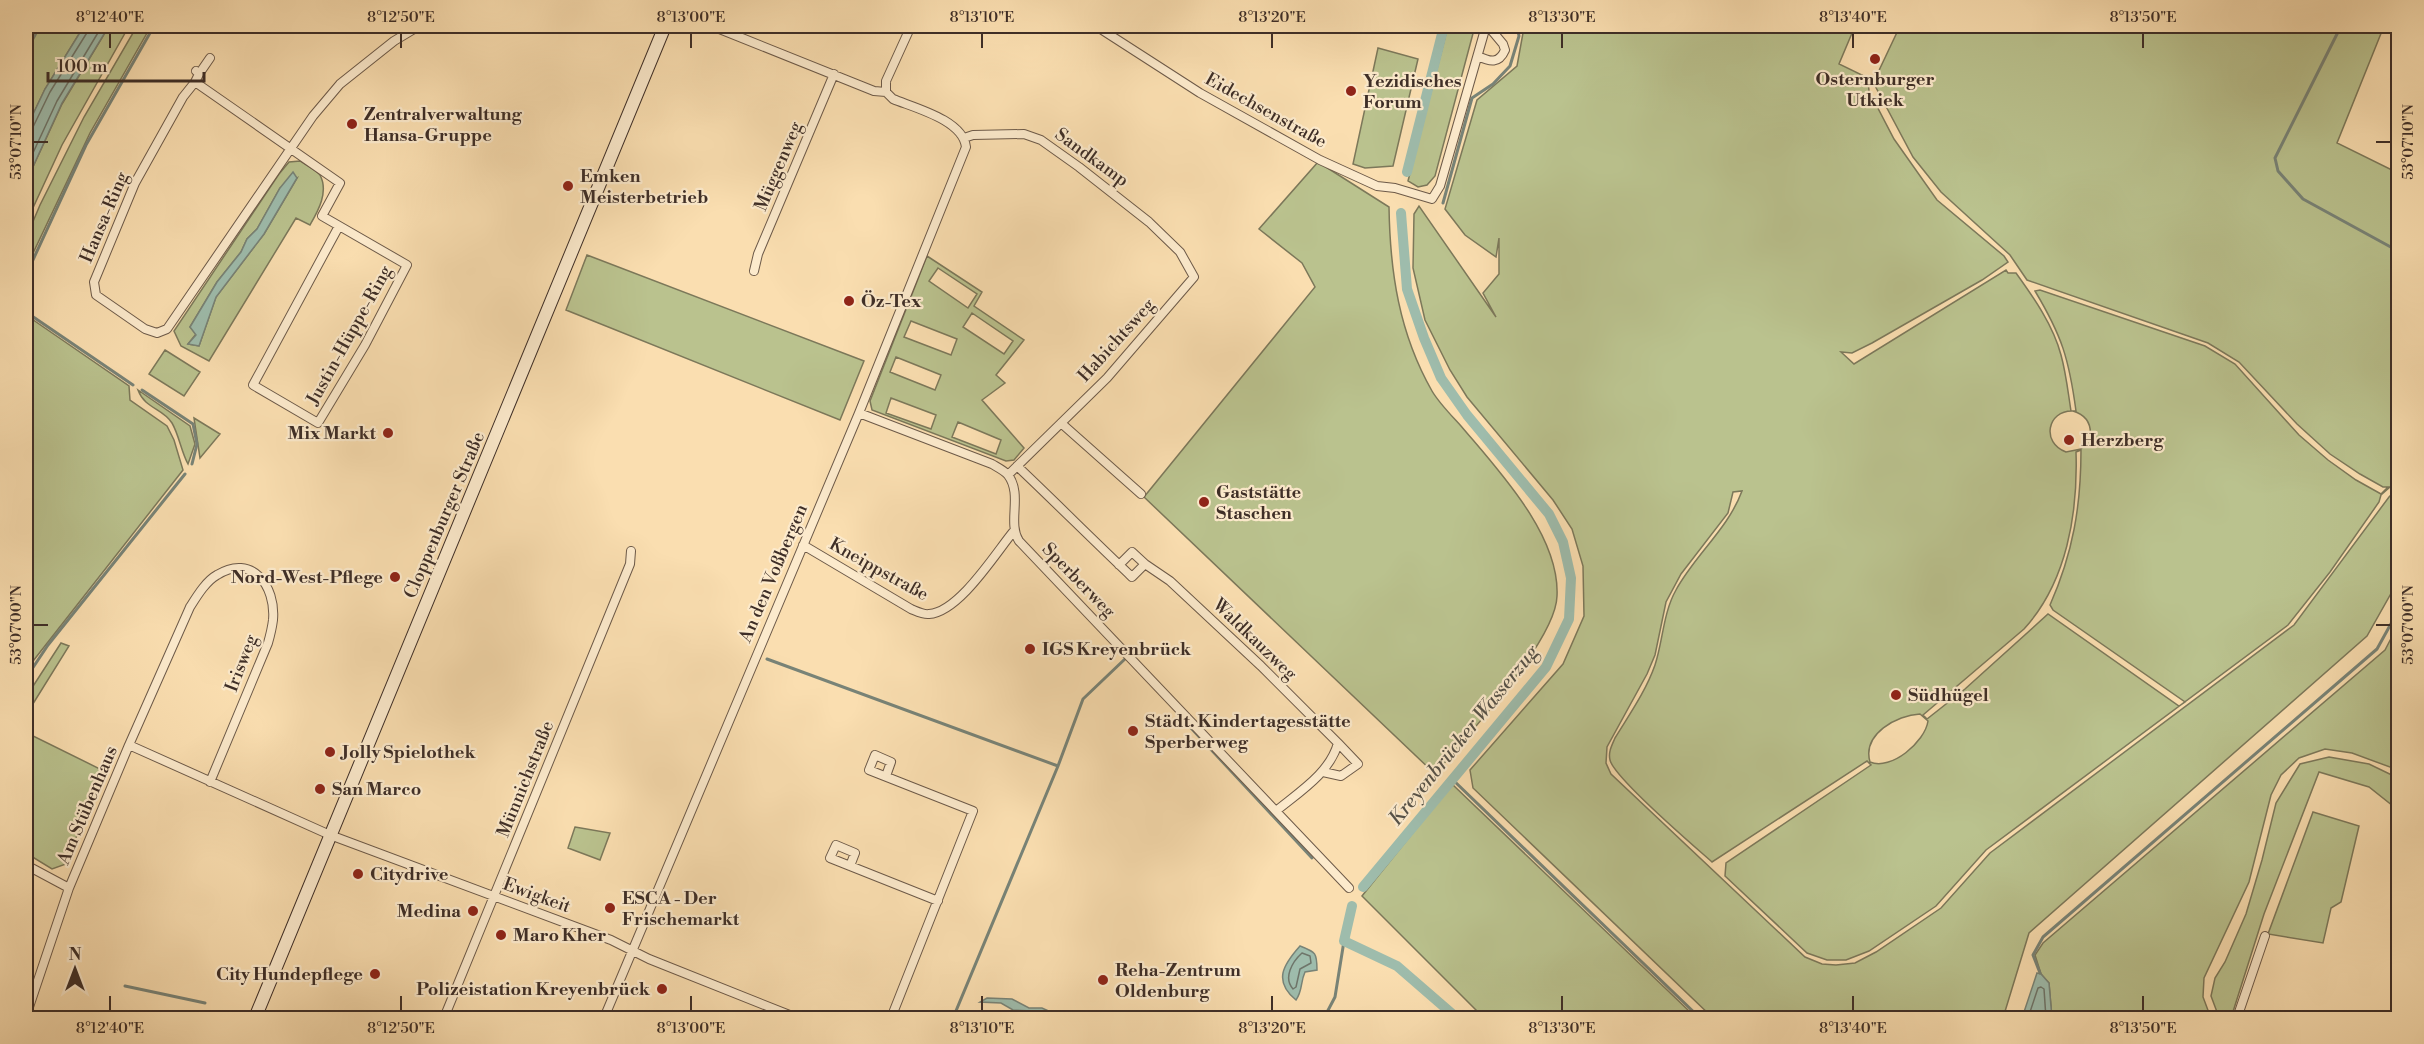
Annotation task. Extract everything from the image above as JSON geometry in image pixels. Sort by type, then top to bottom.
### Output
[{"type":"main road","name":"Cloppenburger Straße","points":[[255,1018],[665,26]]},
{"type":"street","name":"Hansa-Ring","points":[[210,58],[183,97],[135,183],[94,282],[96,295],[145,329],[157,333],[167,329],[288,148],[340,84],[394,41],[419,26]]},
{"type":"street","points":[[712,26],[874,91],[886,92],[893,99],[953,125],[964,138]]},
{"type":"street","points":[[886,92],[886,81],[911,26]]},
{"type":"street","name":"Eidechsenstraße","points":[[1096,26],[1200,93],[1320,160],[1377,186],[1395,188],[1432,199],[1440,186],[1478,56]]},
{"type":"street","points":[[1487,26],[1503,44],[1505,51],[1497,61],[1488,61],[1478,56],[1487,26]]},
{"type":"street","name":"Müggenweg","points":[[754,271],[758,254],[834,75]]},
{"type":"street","points":[[197,76],[226,102],[288,148]]},
{"type":"street","name":"Sandkamp","points":[[964,138],[973,135],[1024,134],[1041,140],[1079,166],[1149,222],[1180,252],[1194,278]]},
{"type":"street","name":"An den Voßbergen","points":[[604,1018],[859,413],[963,156],[966,147],[964,138]]},
{"type":"street","name":"Justin-Hüppe-Ring","points":[[288,148],[340,183],[322,216],[406,265],[365,345],[318,423],[253,385],[339,226]]},
{"type":"street","name":"Habichtsweg","points":[[1008,475],[1107,378],[1194,278]]},
{"type":"street","points":[[859,413],[992,464],[1008,475],[1016,506],[1013,532]]},
{"type":"street","points":[[1061,423],[1141,494]]},
{"type":"street","points":[[1017,466],[1132,577],[1145,564]]},
{"type":"street","name":"Kneippstraße","points":[[803,544],[911,609],[927,615],[945,610],[959,597],[1013,532]]},
{"type":"street","name":"Sperberweg","points":[[1013,532],[1018,540],[1349,888]]},
{"type":"street","name":"Münnichstraße","points":[[444,1018],[601,638],[630,564],[631,551]]},
{"type":"street","name":"Waldkauzweg","points":[[1119,565],[1132,552],[1170,581],[1261,666],[1358,764],[1341,776],[1323,772]]},
{"type":"street","name":"Irisweg","points":[[129,745],[197,595],[215,575],[231,568],[243,568],[255,572],[266,584],[272,601],[273,620],[268,643],[210,782]]},
{"type":"street","points":[[1276,811],[1323,772],[1338,743]]},
{"type":"street","name":"Am Stübenhaus","points":[[26,1016],[69,888],[129,745],[330,835]]},
{"type":"street","points":[[886,776],[974,811],[891,1018]]},
{"type":"street","name":"Ewigkeit","points":[[330,835],[611,940],[797,1018]]},
{"type":"street","points":[[26,866],[69,888]]},
{"type":"street","points":[[850,866],[938,901]]},
{"type":"street","points":[[2237,1018],[2265,936]]},
{"type":"green space","points":[[26,26],[84,26],[45,89],[26,129]]},
{"type":"green space","points":[[109,26],[129,26],[62,145],[26,223],[26,182],[62,104]]},
{"type":"green space","points":[[137,26],[151,26],[90,133],[26,268],[26,238],[40,205],[84,117]]},
{"type":"green space","points":[[1448,26],[1475,26],[1435,176],[1427,185],[1418,187],[1408,181]]},
{"type":"green space","points":[[1521,26],[1855,26],[1839,64],[1874,81],[1900,26],[2384,26],[2337,143],[2398,173],[2398,480],[2381,495],[2379,502],[2330,572],[2288,625],[2185,702],[2053,610],[2050,605],[2065,567],[2077,510],[2081,450],[2076,452],[2072,522],[2067,546],[2051,590],[2024,629],[1923,715],[1927,719],[1965,689],[2048,614],[2179,706],[2182,704],[1986,850],[1936,906],[1869,951],[1846,960],[1827,960],[1807,953],[1725,876],[1726,863],[1871,765],[1867,761],[1712,862],[1639,796],[1610,760],[1610,751],[1615,738],[1651,675],[1658,656],[1668,608],[1676,590],[1728,518],[1742,491],[1733,492],[1728,513],[1681,574],[1666,602],[1655,655],[1607,747],[1606,763],[1611,774],[1805,957],[1822,964],[1855,963],[1876,952],[1941,908],[1990,853],[2294,625],[2398,488],[2398,581],[2367,636],[2029,933],[2003,1018],[1713,1018],[1473,788],[1470,770],[1563,664],[1584,616],[1583,566],[1572,529],[1553,500],[1467,397],[1450,370],[1425,320],[1413,268],[1414,214],[1419,206],[1496,317],[1483,293],[1499,274],[1499,238],[1496,257],[1465,235],[1445,209],[1477,100],[1517,66],[1523,33]],"holes":[[[1868,80],[1873,82],[1913,157],[1941,192],[2010,255],[2027,280],[2208,343],[2239,362],[2297,424],[2330,454],[2360,474],[2383,487],[2388,487],[2381,494],[2328,460],[2299,435],[2235,364],[2205,346],[2040,290],[2035,291],[2052,321],[2063,348],[2076,411],[2071,411],[2063,362],[2048,322],[2016,273],[2008,273],[2006,270],[1854,364],[1841,352],[1852,353],[1872,343],[1982,280],[2008,262],[2004,256],[1937,200],[1894,139],[1869,91]],[[2064,412],[2078,413],[2089,424],[2090,438],[2081,449],[2066,452],[2053,442],[2050,428],[2057,416]],[[1920,714],[1928,721],[1921,738],[1897,759],[1878,764],[1870,762],[1869,752],[1876,735],[1892,722]]]},
{"type":"green space","points":[[1378,48],[1418,59],[1393,166],[1365,168],[1353,164]]},
{"type":"green space","points":[[300,161],[320,175],[323,195],[319,208],[310,225],[296,218],[209,361],[181,346],[174,331],[289,162]],"holes":[[[297,178],[264,234],[216,297],[199,346],[188,344],[196,334],[190,327],[217,282],[241,252],[247,239],[257,229],[280,188]]]},
{"type":"green space","points":[[1318,162],[1389,207],[1398,302],[1421,369],[1438,400],[1492,463],[1524,505],[1538,527],[1555,573],[1557,596],[1553,615],[1542,638],[1487,714],[1435,774],[1144,497],[1315,287],[1302,263],[1259,229]]},
{"type":"green space","points":[[587,255],[864,361],[840,420],[566,310]]},
{"type":"green space","points":[[927,256],[982,292],[974,306],[1024,340],[996,375],[1005,383],[982,400],[1024,448],[1014,460],[1006,461],[872,410],[870,401]],"holes":[[[938,268],[977,294],[968,308],[929,281]],[[972,313],[1013,341],[1004,354],[963,327]],[[911,321],[957,339],[951,355],[904,337]],[[896,357],[941,375],[935,390],[890,372]],[[891,398],[936,415],[931,429],[886,413]],[[958,422],[1001,440],[996,454],[952,437]]]},
{"type":"green space","points":[[26,315],[129,386],[130,400],[167,426],[183,470],[26,670]]},
{"type":"green space","points":[[165,350],[200,372],[184,396],[149,374]]},
{"type":"green space","points":[[138,390],[190,426],[195,444],[188,464],[172,423],[164,414],[149,405]]},
{"type":"green space","points":[[194,418],[220,434],[200,458]]},
{"type":"green space","points":[[2398,625],[2398,770],[2352,753],[2325,749],[2299,758],[2281,775],[2271,795],[2249,882],[2204,978],[2203,997],[2209,1013],[2222,1018],[2133,1018],[2124,1013],[2122,1018],[2052,1018],[2049,983],[2041,974],[2035,955],[2043,943],[2385,650]]},
{"type":"green space","points":[[61,643],[69,646],[26,715],[26,697]]},
{"type":"green space","points":[[26,715],[29,734],[102,770],[66,864],[52,869],[26,853]]},
{"type":"green space","points":[[2329,757],[2369,764],[2398,778],[2398,810],[2369,787],[2319,772],[2264,914],[2231,1018],[2217,1012],[2211,996],[2215,978],[2225,962],[2246,914],[2276,803],[2300,764]]},
{"type":"green space","points":[[1452,784],[1697,1018],[1484,1018],[1362,896]]},
{"type":"green space","points":[[2313,812],[2359,826],[2341,902],[2331,908],[2323,943],[2268,934]]},
{"type":"green space","points":[[575,827],[610,833],[600,860],[568,848]]},
{"type":"water","points":[[84,26],[109,26],[62,103],[26,182],[26,129],[45,89]]},
{"type":"water","points":[[293,172],[297,178],[264,234],[216,297],[199,346],[188,344],[196,335],[190,327],[217,282],[241,252],[247,239],[257,229],[280,188]]},
{"type":"water","points":[[1300,946],[1314,954],[1317,960],[1317,970],[1305,972],[1296,1000],[1285,986],[1283,973],[1285,966]]},
{"type":"water","points":[[2037,973],[2049,983],[2052,1018],[2022,1018]]},
{"type":"water","points":[[987,998],[1012,999],[1029,1008],[1042,1008],[1064,1018],[1032,1011],[1013,1010],[1001,1003],[980,1002]]},
{"type":"waterway","points":[[26,51],[40,26]]},
{"type":"waterway","points":[[26,275],[86,145],[154,26]]},
{"type":"waterway","name":"Kreyenbrücker Wasserzug","points":[[1407,172],[1444,26]]},
{"type":"waterway","points":[[1443,203],[1472,98],[1493,84],[1510,66],[1519,36],[1517,26]]},
{"type":"waterway","points":[[2341,26],[2275,158],[2278,171],[2303,199],[2398,251]]},
{"type":"waterway","name":"Kreyenbrücker Wasserzug","points":[[1363,887],[1546,667],[1569,619],[1571,578],[1563,542],[1549,514],[1467,415],[1441,378],[1424,338],[1407,289],[1401,213]]},
{"type":"waterway","points":[[26,312],[133,385]]},
{"type":"waterway","points":[[142,390],[193,424],[197,444],[192,464]]},
{"type":"waterway","points":[[26,678],[48,645],[185,474]]},
{"type":"waterway","points":[[2040,973],[2033,955],[2043,937],[2377,649],[2398,611]]},
{"type":"waterway","points":[[767,659],[1058,766],[1083,699],[1126,658]]},
{"type":"waterway","points":[[1191,728],[1312,858]]},
{"type":"waterway","points":[[953,1018],[1058,766]]},
{"type":"waterway","points":[[1452,779],[1700,1018]]},
{"type":"waterway","name":"Kreyenbrücker Wasserzug","points":[[1352,906],[1344,941],[1397,966],[1457,1018]]},
{"type":"waterway","points":[[1324,1018],[1335,997],[1344,941]]},
{"type":"waterway","points":[[125,986],[205,1003]]},
{"type":"place","name":"Osternburger Utkiek","points":[[1875,59]]},
{"type":"place","name":"Yezidisches Forum","points":[[1351,91]]},
{"type":"place","name":"Zentralverwaltung Hansa-Gruppe","points":[[352,124]]},
{"type":"place","name":"Emken Meisterbetrieb","points":[[568,186]]},
{"type":"place","name":"Öz-Tex","points":[[849,301]]},
{"type":"place","name":"Mix Markt","points":[[388,433]]},
{"type":"place","name":"Herzberg","points":[[2069,440]]},
{"type":"place","name":"Gaststätte Staschen","points":[[1204,502]]},
{"type":"place","name":"Nord-West-Pflege","points":[[395,577]]},
{"type":"place","name":"IGS Kreyenbrück","points":[[1030,649]]},
{"type":"place","name":"Südhügel","points":[[1896,695]]},
{"type":"place","name":"Städt. Kindertagesstätte Sperberweg","points":[[1133,731]]},
{"type":"place","name":"Jolly Spielothek","points":[[330,752]]},
{"type":"place","name":"San Marco","points":[[320,789]]},
{"type":"place","name":"Citydrive","points":[[358,874]]},
{"type":"place","name":"ESCA - Der Frischemarkt","points":[[610,908]]},
{"type":"place","name":"Medina","points":[[473,911]]},
{"type":"place","name":"Maro Kher","points":[[501,935]]},
{"type":"place","name":"City Hundepflege","points":[[375,974]]},
{"type":"place","name":"Reha-Zentrum Oldenburg","points":[[1103,980]]},
{"type":"place","name":"Polizeistation Kreyenbrück","points":[[662,989]]}]
